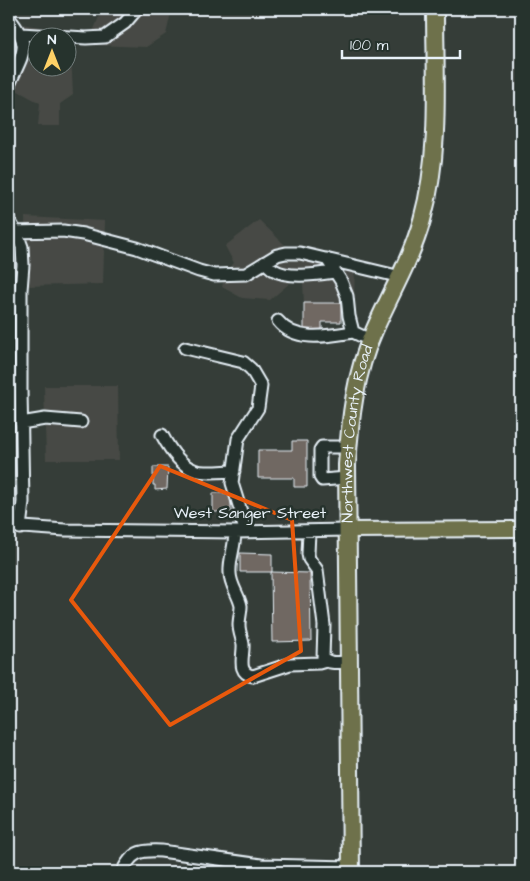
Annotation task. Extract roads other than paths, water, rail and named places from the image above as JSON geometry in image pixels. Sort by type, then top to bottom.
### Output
[{"type":"highway","name":"Northwest County Road","points":[[351,870],[348,447],[352,413],[364,358],[370,340],[413,248],[422,220],[430,184],[435,124],[435,9]]},
{"type":"main road","name":"West Sanger Street","points":[[348,530],[521,529]]},
{"type":"street","points":[[21,34],[86,38],[105,37],[125,23],[137,9]]},
{"type":"street","points":[[9,18],[24,40],[24,49],[9,85]]},
{"type":"street","points":[[9,220],[12,232],[22,247],[23,265],[21,290],[23,502],[15,527]]},
{"type":"street","points":[[12,232],[63,231],[83,234],[137,248],[214,276],[246,274],[277,256],[286,253],[300,253],[401,276]]},
{"type":"street","points":[[327,259],[347,296],[353,332]]},
{"type":"street","points":[[265,262],[276,271],[290,274],[335,272]]},
{"type":"street","points":[[278,320],[291,333],[322,336],[353,332],[370,340]]},
{"type":"street","points":[[184,348],[243,362],[251,369],[261,386],[258,408],[238,440],[232,483],[242,521],[241,532],[235,545],[229,575],[241,606],[239,626],[243,645],[241,661],[243,670],[247,675],[253,676],[290,664],[326,661],[332,663],[349,662]]},
{"type":"street","points":[[22,423],[45,420],[81,422]]},
{"type":"street","points":[[162,435],[168,447],[182,462],[194,471],[234,471]]},
{"type":"street","points":[[347,478],[322,480],[320,477],[320,450],[322,447],[348,447]]},
{"type":"street","name":"West Sanger Street","points":[[15,527],[65,530],[241,532],[348,530]]},
{"type":"street","points":[[309,531],[308,554],[317,570],[324,625],[323,658],[326,661]]},
{"type":"street","points":[[122,872],[128,859],[136,853],[145,850],[261,865],[351,870]]}]
